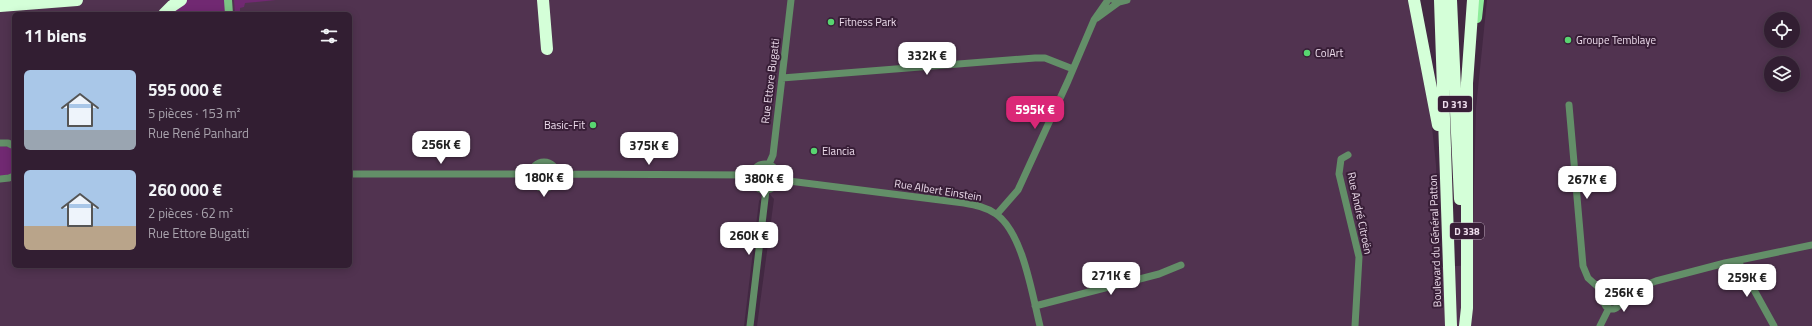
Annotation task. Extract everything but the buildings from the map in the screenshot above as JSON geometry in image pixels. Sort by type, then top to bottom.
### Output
[{"type":"highway","points":[[0,6],[77,0]]},
{"type":"highway","points":[[166,12],[181,0]]},
{"type":"highway","points":[[543,0],[547,50],[552,0]]},
{"type":"highway","name":"D 338","points":[[1414,0],[1439,140],[1445,154]]},
{"type":"highway","points":[[1419,0],[1425,55]]},
{"type":"highway","name":"D 313","points":[[1440,0],[1445,154]]},
{"type":"highway","name":"D 313","points":[[1451,0],[1464,326]]},
{"type":"highway","name":"D 338","points":[[1464,326],[1468,308],[1467,83],[1473,0]]},
{"type":"highway","name":"Boulevard du Général Patton","points":[[1445,154],[1451,326]]},
{"type":"main road","name":"D 338","points":[[1467,83],[1471,74],[1479,0]]},
{"type":"street","points":[[228,0],[229,12]]},
{"type":"street","name":"Rue Ettore Bugatti","points":[[769,164],[773,155],[791,0]]},
{"type":"street","points":[[997,214],[1018,190],[1094,20],[1108,0]]},
{"type":"street","points":[[1094,20],[1120,1]]},
{"type":"street","points":[[782,78],[1035,58],[1045,58],[1073,69]]},
{"type":"street","points":[[1569,105],[1583,266],[1588,278],[1607,295]]},
{"type":"street","points":[[0,143],[8,143],[12,145]]},
{"type":"street","name":"Rue André Citroën","points":[[1348,155],[1341,160],[1339,174],[1359,256],[1355,326]]},
{"type":"street","points":[[543,162],[552,166],[557,174],[552,185],[542,188],[535,185],[531,174],[533,167],[543,162]]},
{"type":"street","points":[[769,164],[776,171],[777,177],[774,186],[766,190],[757,187],[753,175],[754,170],[760,165],[769,164]]},
{"type":"street","points":[[352,174],[531,174]]},
{"type":"street","points":[[557,174],[753,175]]},
{"type":"street","points":[[0,179],[12,176]]},
{"type":"street","name":"Rue Albert Einstein","points":[[777,177],[789,181],[977,205],[997,214],[1010,229],[1019,246],[1040,326]]},
{"type":"street","points":[[750,326],[766,190]]},
{"type":"street","points":[[1607,295],[1604,302],[1609,308],[1614,309],[1618,306],[1620,298],[1638,288],[1656,281],[1812,245]]},
{"type":"street","points":[[1738,261],[1774,326]]},
{"type":"street","points":[[1035,306],[1159,274],[1181,266]]},
{"type":"street","points":[[1607,295],[1614,293],[1620,298]]},
{"type":"street","points":[[1600,326],[1609,308]]},
{"type":"shaded area","points":[[0,0],[1409,0],[1428,89],[1436,165],[1440,267],[1472,265],[1476,108],[1487,0],[1812,0],[1812,326],[757,326],[774,199],[766,190],[759,201],[744,326],[0,326]],"holes":[[[763,164],[772,167],[777,174],[776,182],[767,190],[757,187],[753,179],[754,170]]]},
{"type":"shaded area","points":[[181,0],[228,0],[229,12],[166,12]]},
{"type":"shaded area","points":[[234,0],[276,0],[245,3],[244,7],[240,8],[240,12],[235,12]]},
{"type":"shaded area","points":[[0,146],[9,147],[12,149],[12,174],[0,176]]},
{"type":"shaded area","points":[[543,167],[549,169],[551,175],[549,181],[543,183],[537,181],[535,175],[537,169]]},
{"type":"shaded area","points":[[764,168],[770,171],[773,177],[770,183],[764,186],[758,183],[755,177],[758,171]]},
{"type":"place","name":"Fitness Park","points":[[831,22]]},
{"type":"place","name":"Groupe Temblaye","points":[[1568,40]]},
{"type":"place","name":"ColArt","points":[[1307,53]]},
{"type":"place","name":"Basic-Fit","points":[[593,125]]},
{"type":"place","name":"Elancia","points":[[814,151]]}]
